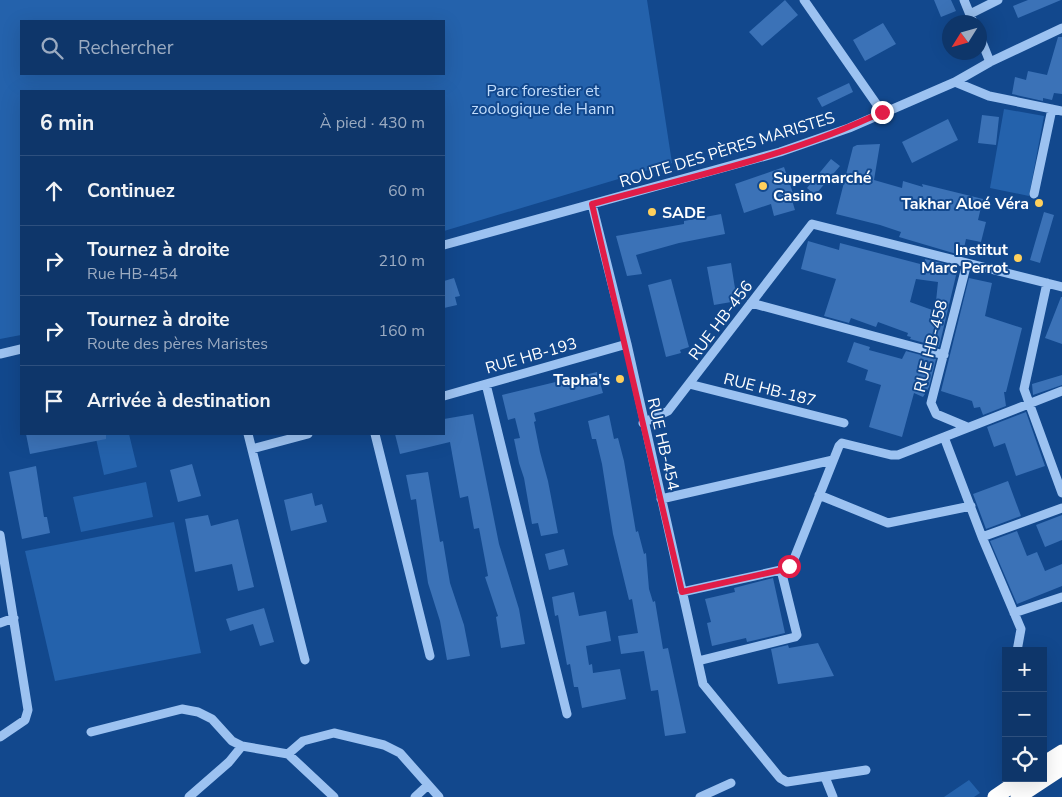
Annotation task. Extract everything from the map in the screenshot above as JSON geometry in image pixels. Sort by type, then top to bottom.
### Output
[{"type":"highway","points":[[1047,761],[1062,752]]},
{"type":"highway","points":[[1018,797],[1062,768]]},
{"type":"highway","points":[[995,797],[1016,782]]},
{"type":"street","points":[[804,0],[882,112]]},
{"type":"street","points":[[964,0],[970,14],[998,0]]},
{"type":"street","name":"ROUTE DES PÈRES MARISTES","points":[[445,245],[780,152],[849,128],[882,112],[955,82],[990,62],[1062,28]]},
{"type":"street","points":[[987,54],[990,62]]},
{"type":"street","points":[[955,82],[989,96],[1062,111]]},
{"type":"street","points":[[1034,194],[1052,109]]},
{"type":"street","name":"RUE HB-454","points":[[592,204],[626,344],[642,423],[703,684],[780,778],[792,782],[866,770]]},
{"type":"street","name":"RUE HB-456","points":[[642,423],[668,411],[812,224],[967,263]]},
{"type":"street","points":[[967,263],[1062,287]]},
{"type":"street","name":"RUE HB-458","points":[[966,427],[936,414],[932,409],[931,403],[967,263]]},
{"type":"street","points":[[1047,283],[1024,389],[1058,468],[1062,494]]},
{"type":"street","points":[[751,303],[944,356]]},
{"type":"street","name":"RUE HB-193","points":[[445,396],[626,344]]},
{"type":"street","points":[[0,354],[20,349]]},
{"type":"street","points":[[486,384],[567,714]]},
{"type":"street","name":"RUE HB-187","points":[[689,384],[844,423]]},
{"type":"street","points":[[682,592],[781,570],[792,564],[839,446],[846,442],[891,455],[1030,405],[1062,391]]},
{"type":"street","points":[[248,435],[305,660]]},
{"type":"street","points":[[252,450],[304,435]]},
{"type":"street","points":[[375,435],[430,656]]},
{"type":"street","points":[[944,437],[982,537],[1021,629],[1018,647]]},
{"type":"street","points":[[661,499],[833,460]]},
{"type":"street","points":[[819,495],[888,523],[971,506]]},
{"type":"street","points":[[982,537],[1062,508]]},
{"type":"street","points":[[0,535],[28,710],[25,720],[0,737]]},
{"type":"street","points":[[698,661],[798,635],[781,570]]},
{"type":"street","points":[[1014,613],[1062,597]]},
{"type":"street","points":[[0,623],[14,618]]},
{"type":"street","points":[[91,732],[182,708],[198,712],[212,719],[224,735],[242,746],[288,754],[334,797]]},
{"type":"street","points":[[288,754],[302,741],[334,733],[384,745],[400,753],[440,797]]},
{"type":"street","points":[[188,797],[229,762],[242,746]]},
{"type":"street","points":[[825,777],[833,797]]},
{"type":"street","points":[[700,797],[731,783]]},
{"type":"street","points":[[415,797],[428,785]]},
{"type":"green space","name":"Parc forestier et zoologique de Hann","points":[[0,0],[647,0],[672,163],[445,231],[445,90],[20,90],[20,335],[0,339]]},
{"type":"green space","points":[[1004,109],[1044,116],[1029,196],[990,188]]},
{"type":"green space","points":[[95,435],[129,435],[137,467],[104,475]]},
{"type":"green space","points":[[146,482],[153,517],[81,532],[73,497]]},
{"type":"green space","points":[[174,522],[201,653],[55,681],[25,551]]},
{"type":"green space","points":[[969,780],[980,793],[974,797],[944,797]]},
{"type":"building","points":[[785,0],[798,15],[762,46],[749,32]]},
{"type":"building","points":[[934,0],[951,0],[956,11],[941,17]]},
{"type":"building","points":[[1028,0],[1061,0],[1018,18],[1013,6]]},
{"type":"building","points":[[883,23],[896,44],[865,61],[853,40]]},
{"type":"building","points":[[1058,37],[1062,37],[1062,94],[1054,93],[1052,100],[1043,98],[1043,101],[1012,94],[1015,77],[1026,80],[1028,71],[1047,75]]},
{"type":"building","points":[[849,83],[853,92],[822,107],[817,98]]},
{"type":"building","points":[[982,115],[999,117],[996,145],[978,143]]},
{"type":"building","points":[[948,119],[958,140],[912,163],[902,142]]},
{"type":"building","points":[[880,144],[874,180],[902,188],[903,181],[923,187],[922,184],[983,199],[978,220],[986,222],[981,242],[966,239],[963,253],[960,255],[899,237],[901,232],[880,225],[836,214],[853,147],[857,145]]},
{"type":"building","points":[[831,159],[840,166],[815,195],[807,188]]},
{"type":"building","points":[[784,167],[794,196],[791,197],[795,210],[774,216],[771,204],[744,213],[735,184]]},
{"type":"building","points":[[1044,212],[1054,215],[1040,263],[1030,260]]},
{"type":"building","points":[[721,214],[725,234],[679,243],[636,255],[642,274],[627,276],[616,236],[684,224],[684,221]]},
{"type":"building","points":[[808,241],[839,250],[840,243],[924,265],[925,259],[958,267],[939,347],[910,339],[911,337],[907,336],[908,333],[878,322],[876,327],[851,318],[849,323],[824,316],[836,279],[801,269]],"holes":[[[916,279],[938,282],[935,311],[910,302]]]},
{"type":"building","points":[[731,263],[737,301],[714,305],[707,267]]},
{"type":"building","points":[[454,278],[460,296],[455,297],[457,305],[445,308],[445,281]]},
{"type":"building","points":[[969,278],[992,283],[985,316],[1022,328],[1006,392],[1004,392],[1006,406],[983,415],[980,407],[974,408],[972,401],[941,391]]},
{"type":"building","points":[[671,279],[689,347],[680,350],[681,353],[666,357],[648,285]]},
{"type":"building","points":[[1062,297],[1062,344],[1045,338]]},
{"type":"building","points":[[854,342],[870,347],[869,350],[902,359],[906,351],[936,359],[929,387],[923,397],[914,393],[902,437],[869,427],[881,385],[865,380],[868,370],[847,362]]},
{"type":"building","points":[[597,372],[603,393],[534,413],[540,452],[548,481],[558,533],[541,536],[538,523],[532,524],[524,478],[514,439],[520,438],[515,418],[508,420],[502,395]]},
{"type":"building","points":[[1062,375],[1062,385],[1033,395],[1032,384]]},
{"type":"building","points":[[1026,412],[1045,466],[1016,476],[1005,443],[994,447],[987,427]]},
{"type":"building","points":[[473,414],[499,544],[519,609],[525,644],[501,648],[496,617],[498,616],[485,577],[488,576],[479,528],[474,529],[468,496],[460,498],[450,442],[400,454],[395,435],[445,435],[445,419]]},
{"type":"building","points":[[609,415],[614,439],[618,438],[624,461],[636,532],[638,531],[644,554],[646,553],[649,589],[653,602],[655,601],[663,649],[668,648],[686,733],[665,736],[658,690],[651,691],[644,651],[621,654],[618,636],[638,633],[632,599],[629,600],[613,534],[602,464],[596,439],[592,439],[588,421]]},
{"type":"building","points":[[26,435],[106,435],[106,439],[30,454]]},
{"type":"building","points":[[192,464],[201,496],[178,502],[170,470]]},
{"type":"building","points":[[36,466],[44,517],[47,517],[50,533],[22,539],[9,472]]},
{"type":"building","points":[[428,472],[440,542],[443,541],[450,583],[464,625],[470,656],[447,660],[440,621],[428,583],[416,499],[411,500],[406,475]]},
{"type":"building","points":[[1008,481],[1021,516],[986,529],[973,494]]},
{"type":"building","points":[[312,493],[315,506],[322,504],[327,522],[291,531],[284,500]]},
{"type":"building","points":[[208,515],[211,526],[238,519],[254,587],[238,591],[232,564],[195,572],[185,519]]},
{"type":"building","points":[[1062,515],[1062,540],[1045,547],[1036,525]]},
{"type":"building","points":[[1017,531],[1027,556],[1037,552],[1045,571],[1062,564],[1062,586],[1017,604],[990,541]]},
{"type":"building","points":[[564,549],[568,565],[549,570],[545,554]]},
{"type":"building","points":[[773,578],[785,633],[747,642],[746,638],[712,646],[707,623],[711,622],[705,599],[735,592],[734,588]]},
{"type":"building","points":[[574,592],[579,616],[606,611],[611,641],[586,646],[589,665],[592,664],[593,673],[620,669],[626,699],[582,708],[578,687],[574,687],[570,664],[567,665],[558,615],[555,616],[552,597]]},
{"type":"building","points":[[264,608],[274,642],[260,646],[253,624],[230,631],[226,619]]},
{"type":"building","points":[[818,643],[834,676],[778,684],[771,649],[788,645],[789,648]]},
{"type":"place","name":"Supermarché Casino","points":[[763,186]]},
{"type":"place","name":"Takhar Aloé Véra","points":[[1039,203]]},
{"type":"place","name":"SADE","points":[[652,212]]},
{"type":"place","name":"Institut Marc Perrot","points":[[1018,258]]},
{"type":"place","name":"Tapha's","points":[[620,379]]},
{"type":"route","points":[[789,566],[781,570],[682,592],[592,204],[780,152],[849,128],[882,112]]}]
